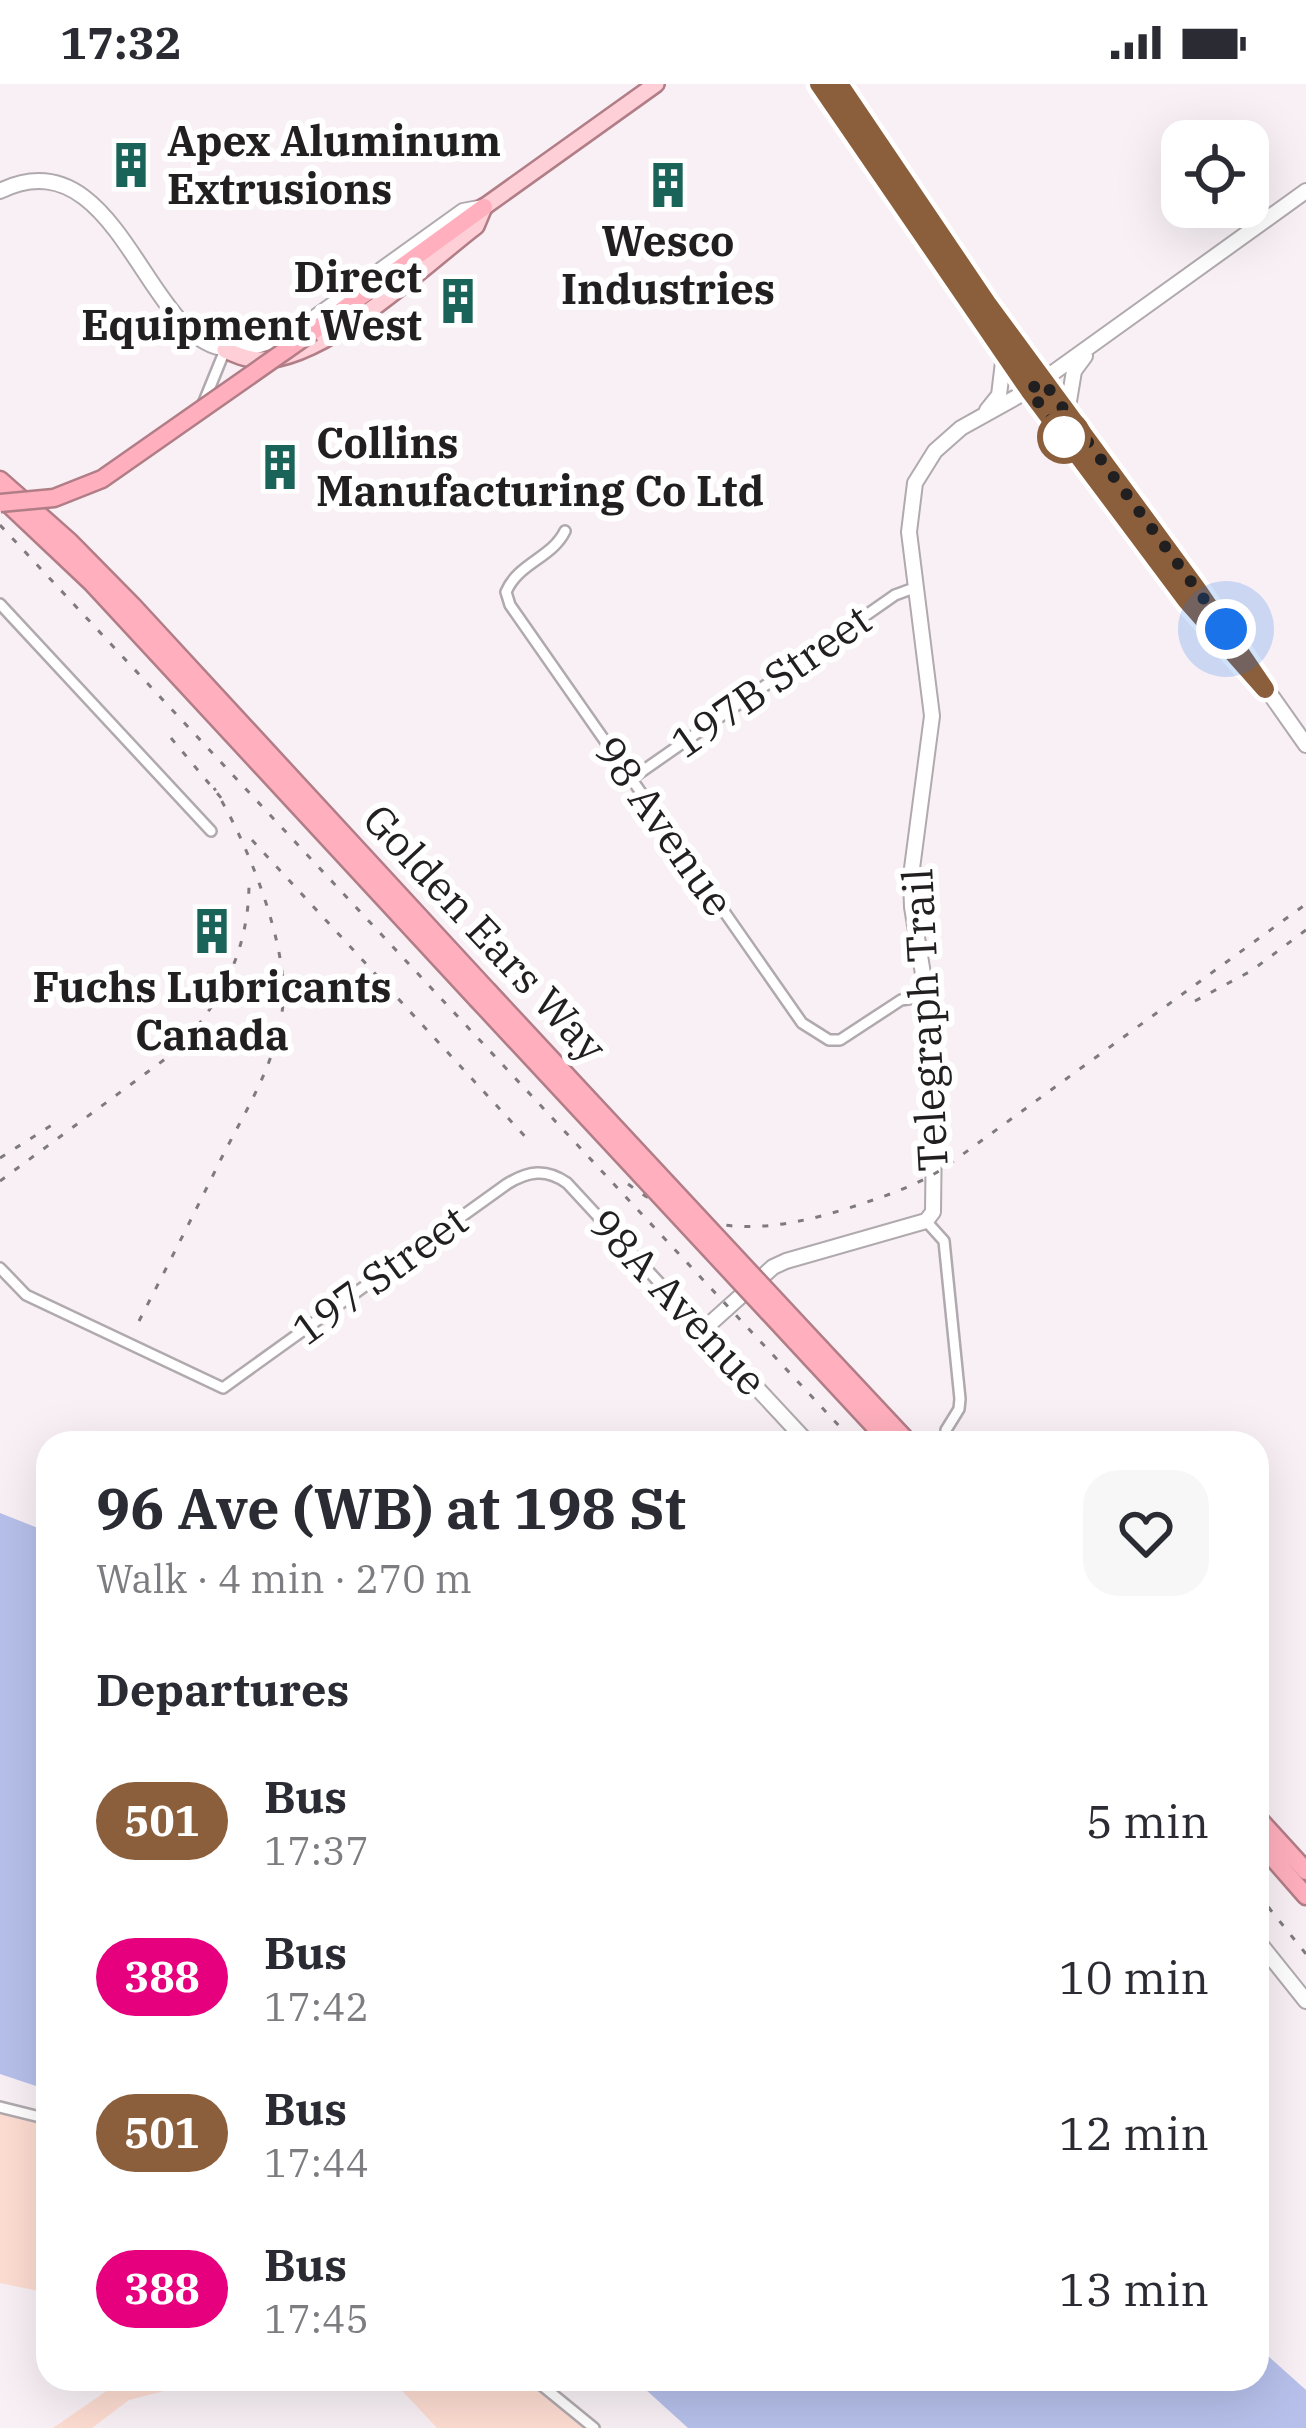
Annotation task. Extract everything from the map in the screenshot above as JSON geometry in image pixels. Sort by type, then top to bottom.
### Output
[{"type":"highway","points":[[0,500],[54,498],[102,478],[484,207]]},
{"type":"highway","name":"Golden Ears Way","points":[[0,480],[97,578],[816,1353],[897,1431]]},
{"type":"highway","name":"Golden Ears Way","points":[[0,500],[97,578]]},
{"type":"highway","name":"Golden Ears Way","points":[[816,1353],[880,1431]]},
{"type":"highway","points":[[1269,1830],[1306,1871]]},
{"type":"highway","points":[[1269,1854],[1306,1896]]},
{"type":"main road","points":[[225,350],[258,360],[284,357],[324,340],[476,226],[484,207],[656,84]]},
{"type":"street","points":[[819,84],[1004,354],[1067,414],[1306,745]]},
{"type":"street","points":[[839,84],[1036,386],[1187,601],[1265,689]]},
{"type":"street","points":[[0,191],[23,182],[42,182],[78,193],[110,223],[190,330],[225,350],[269,342],[300,328],[463,211],[484,207]]},
{"type":"street","name":"Telegraph Trail","points":[[703,1330],[773,1267],[926,1221],[935,1201],[935,1047],[911,876],[930,751],[931,697],[914,588],[909,518],[915,483],[935,452],[983,415],[1036,386],[1306,191]]},
{"type":"street","points":[[1067,414],[1074,371],[1096,343]]},
{"type":"street","points":[[199,414],[225,350]]},
{"type":"street","points":[[983,415],[999,395],[1004,354]]},
{"type":"street","name":"98 Avenue","points":[[565,531],[559,544],[514,576],[506,592],[510,605],[802,1023],[829,1040],[840,1040],[902,1000],[927,996]]},
{"type":"street","name":"197B Street","points":[[631,779],[876,608],[914,588]]},
{"type":"street","points":[[0,604],[211,831]]},
{"type":"street","name":"98A Avenue","points":[[542,1172],[567,1183],[797,1431]]},
{"type":"street","name":"197 Street","points":[[0,1268],[26,1295],[224,1388],[506,1184],[542,1172]]},
{"type":"street","name":"Telegraph Trail","points":[[926,1221],[944,1241],[960,1400],[946,1430]]},
{"type":"street","points":[[1269,1955],[1306,2001]]},
{"type":"street","points":[[0,2107],[36,2117]]},
{"type":"street","points":[[549,2391],[594,2428]]},
{"type":"shaded area","points":[[0,2113],[36,2121],[36,2290],[0,2283]]},
{"type":"shaded area","points":[[107,2391],[164,2391],[129,2400],[92,2428],[53,2428]]},
{"type":"shaded area","points":[[402,2391],[539,2391],[586,2428],[437,2428]]},
{"type":"water","points":[[0,1513],[36,1527],[36,2086],[0,2074]]},
{"type":"water","points":[[1269,2357],[1306,2390],[1306,2428],[688,2428],[647,2391],[1269,2391]]},
{"type":"railway","points":[[0,525],[844,1431]]},
{"type":"railway","points":[[171,738],[222,799]]},
{"type":"railway","points":[[139,1321],[260,1083],[275,1045],[283,1004],[272,922],[239,835],[214,788]]},
{"type":"railway","points":[[252,840],[532,1144]]},
{"type":"railway","points":[[0,1181],[172,1054],[189,1036],[217,997],[237,955],[249,883]]},
{"type":"railway","points":[[628,1184],[684,1215],[712,1223],[768,1226],[858,1205],[924,1180],[1306,904]]},
{"type":"railway","points":[[1195,1001],[1251,971],[1306,930]]},
{"type":"railway","points":[[0,1158],[55,1123]]},
{"type":"railway","points":[[1269,1908],[1306,1954]]},
{"type":"bus line","name":"501","points":[[819,84],[1029,390],[1187,601],[1265,689],[987,303],[839,84]]},
{"type":"place","name":"Apex Aluminum Extrusions","points":[[131,165]]},
{"type":"place","name":"Wesco Industries","points":[[668,185]]},
{"type":"place","name":"Direct Equipment West","points":[[458,301]]},
{"type":"place","name":"Collins Manufacturing Co Ltd","points":[[280,467]]},
{"type":"place","name":"Fuchs Lubricants Canada","points":[[212,931]]},
{"type":"route","points":[[1064,437],[1029,390],[1043,381],[1226,629]]}]
